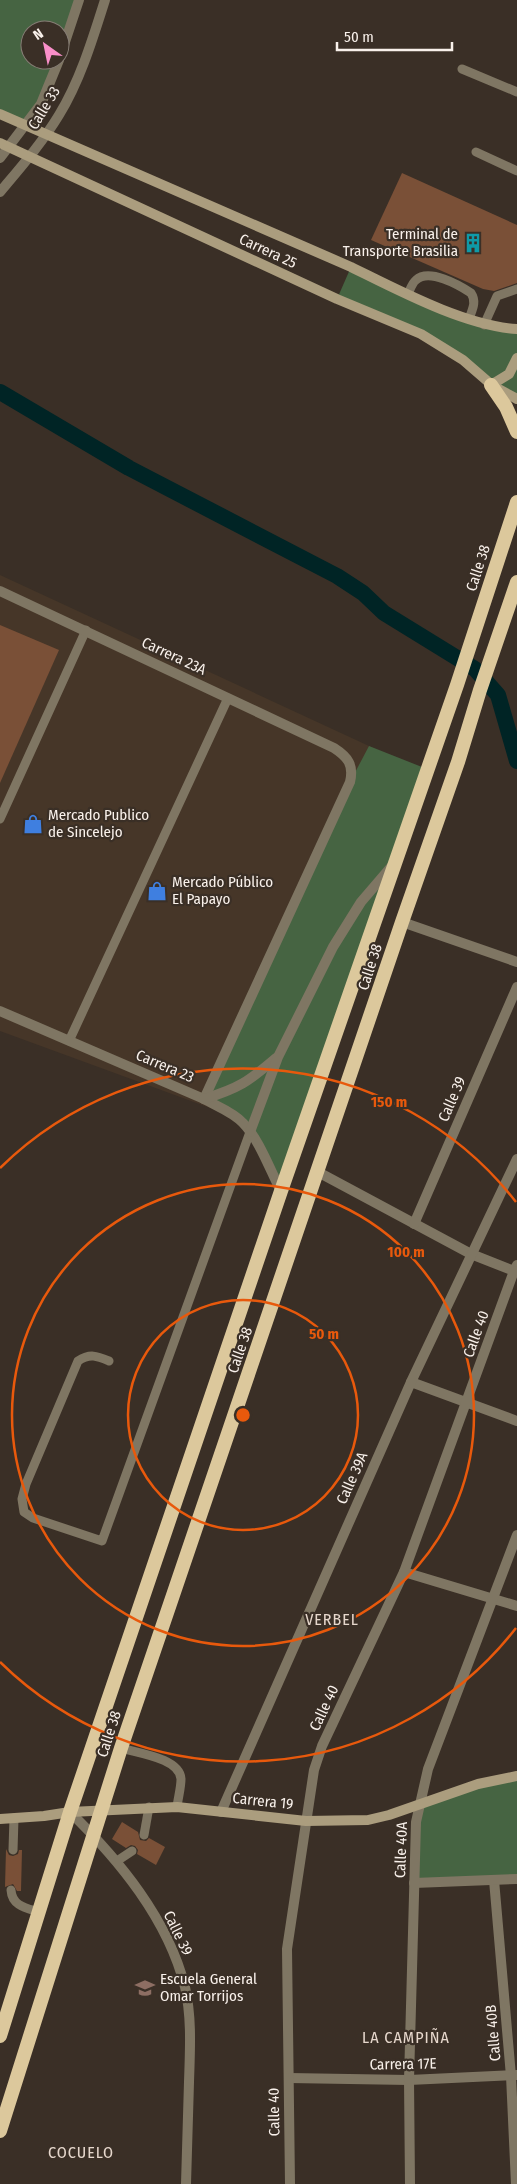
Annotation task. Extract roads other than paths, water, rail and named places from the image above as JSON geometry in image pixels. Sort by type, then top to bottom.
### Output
[{"type":"highway","points":[[491,385],[506,407],[517,432]]},
{"type":"highway","name":"Calle 38","points":[[0,2036],[4,2014],[39,1912],[70,1812],[517,502]]},
{"type":"highway","name":"Calle 38","points":[[0,2131],[121,1748],[458,762],[480,690],[517,582]]},
{"type":"main road","name":"Carrera 25","points":[[0,114],[408,294],[484,325],[517,329]]},
{"type":"main road","name":"Carrera 25","points":[[5,145],[336,299],[421,334],[463,360],[491,385],[517,399]]},
{"type":"main road","points":[[491,385],[508,374],[517,358]]},
{"type":"main road","name":"Carrera 19","points":[[0,1819],[70,1812],[177,1807],[306,1821],[368,1820],[419,1805],[478,1784],[517,1776]]},
{"type":"street","name":"Calle 33","points":[[70,28],[79,0]]},
{"type":"street","name":"Calle 33","points":[[0,192],[30,158],[59,115],[72,90],[105,0]]},
{"type":"street","name":"Calle 33","points":[[0,158],[5,145],[26,126],[41,104],[55,70]]},
{"type":"street","name":"Carrera 23A","points":[[0,591],[334,748],[344,754],[350,762],[353,771],[350,782],[204,1099]]},
{"type":"street","points":[[250,1132],[278,1057],[338,939],[361,902],[392,866]]},
{"type":"street","points":[[402,922],[517,962]]},
{"type":"street","name":"Calle 39","points":[[414,1224],[517,987]]},
{"type":"street","name":"Carrera 23","points":[[0,1011],[204,1099],[234,1116],[250,1132],[281,1190]]},
{"type":"street","points":[[204,1099],[234,1089],[250,1081],[278,1057]]},
{"type":"street","name":"Calle 39A","points":[[221,1812],[411,1382],[517,1160]]},
{"type":"street","points":[[318,1172],[471,1254],[516,1268]]},
{"type":"street","name":"Calle 40","points":[[290,2184],[287,1949],[314,1770],[322,1746],[404,1572],[516,1268]]},
{"type":"street","points":[[411,1382],[468,1401],[517,1421]]},
{"type":"street","name":"Calle 40A","points":[[410,2184],[409,2080],[414,1839],[419,1805],[428,1769],[517,1535]]},
{"type":"street","points":[[404,1572],[517,1606]]},
{"type":"street","name":"Calle 39","points":[[70,1812],[117,1861],[143,1898],[169,1945],[185,1987],[191,2035],[186,2184]]},
{"type":"street","points":[[414,1883],[517,1879]]},
{"type":"street","name":"Calle 40B","points":[[494,1880],[514,2075],[516,2184]]},
{"type":"street","name":"Carrera 17E","points":[[288,2078],[409,2080],[514,2075]]},
{"type":"lane","points":[[462,69],[517,92]]},
{"type":"lane","points":[[476,152],[517,171]]},
{"type":"lane","points":[[408,294],[416,280],[424,276],[439,278],[471,293],[474,298],[474,304],[469,319]]},
{"type":"lane","points":[[484,325],[497,296],[517,289]]},
{"type":"lane","points":[[0,819],[86,630]]},
{"type":"lane","points":[[69,1041],[228,698]]},
{"type":"lane","points":[[110,1362],[95,1355],[86,1355],[78,1360],[22,1499],[24,1512],[33,1518],[102,1541],[250,1132]]},
{"type":"lane","points":[[121,1748],[173,1764],[179,1771],[181,1779],[177,1807]]},
{"type":"lane","points":[[144,1835],[148,1807]]},
{"type":"lane","points":[[14,1818],[14,1850]]},
{"type":"lane","points":[[117,1861],[132,1852]]},
{"type":"lane","points":[[11,1890],[12,1900],[39,1912]]},
{"type":"waterway","points":[[0,392],[129,468],[337,576],[363,593],[384,613],[475,669],[498,695],[517,761]]},
{"type":"place","name":"Terminal de Transporte Brasilia","points":[[473,243]]},
{"type":"place","name":"Mercado Publico de Sincelejo","points":[[33,824]]},
{"type":"place","name":"Mercado Público El Papayo","points":[[157,891]]},
{"type":"place","name":"Escuela General Omar Torrijos","points":[[145,1988]]},
{"type":"district","name":"VERBEL","points":[[332,1619]]},
{"type":"district","name":"LA CAMPIÑA","points":[[406,2037]]},
{"type":"district","name":"COCUELO","points":[[81,2152]]}]
